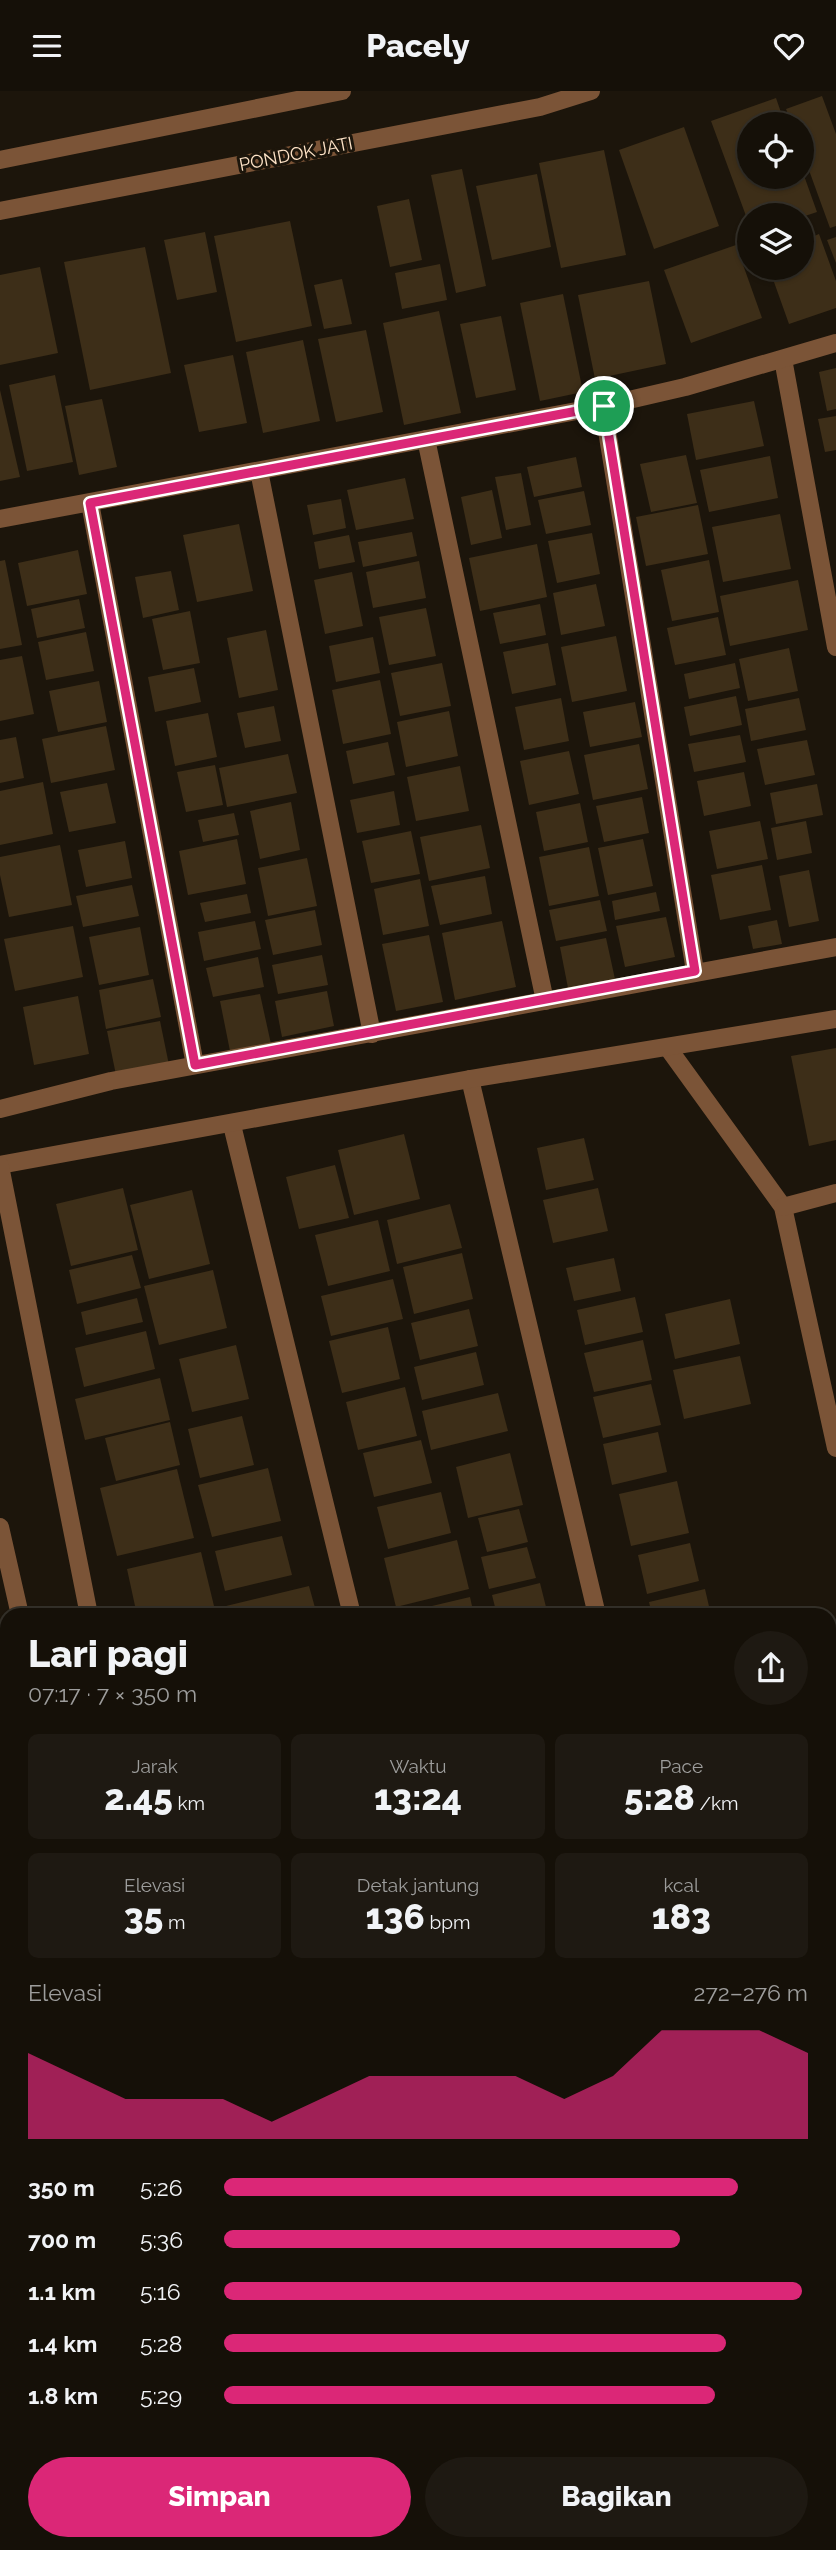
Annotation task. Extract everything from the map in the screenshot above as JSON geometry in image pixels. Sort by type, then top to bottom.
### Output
[{"type":"street","points":[[0,160],[342,91]]},
{"type":"street","name":"PONDOK JATI","points":[[0,211],[540,107],[591,91]]},
{"type":"street","points":[[0,519],[604,406],[836,343]]},
{"type":"street","points":[[783,359],[836,647]]},
{"type":"street","points":[[604,406],[695,971]]},
{"type":"street","points":[[426,439],[545,1001]]},
{"type":"street","points":[[259,471],[372,1034]]},
{"type":"street","points":[[90,503],[195,1065]]},
{"type":"street","points":[[0,1109],[110,1081],[836,947]]},
{"type":"street","points":[[88,1608],[0,1165],[232,1125],[470,1079],[836,1019]]},
{"type":"street","points":[[668,1048],[783,1207],[836,1448]]},
{"type":"street","points":[[470,1079],[595,1608]]},
{"type":"street","points":[[232,1125],[350,1608]]},
{"type":"street","points":[[783,1207],[836,1193]]},
{"type":"street","points":[[0,1527],[18,1608]]},
{"type":"building","points":[[822,96],[836,134],[836,226],[830,228],[814,184],[814,112],[787,112],[786,109]]},
{"type":"building","points":[[776,98],[781,112],[737,112],[737,189],[809,189],[814,203],[741,203],[711,121]]},
{"type":"building","points":[[684,127],[719,226],[654,249],[619,150]]},
{"type":"building","points":[[604,150],[626,255],[561,268],[539,163]]},
{"type":"building","points":[[462,169],[486,286],[456,293],[431,175]]},
{"type":"building","points":[[537,174],[551,247],[492,260],[476,186]]},
{"type":"building","points":[[409,199],[422,260],[390,267],[377,206]]},
{"type":"building","points":[[290,221],[312,326],[236,342],[214,236]]},
{"type":"building","points":[[205,232],[217,292],[177,300],[164,240]]},
{"type":"building","points":[[819,234],[836,281],[836,308],[789,324],[773,280],[814,280],[814,236]]},
{"type":"building","points":[[836,237],[836,263],[827,240]]},
{"type":"building","points":[[736,245],[737,280],[748,280],[762,318],[691,343],[664,270]]},
{"type":"building","points":[[145,247],[171,373],[90,390],[64,262]]},
{"type":"building","points":[[440,264],[447,300],[402,309],[395,273]]},
{"type":"building","points":[[40,267],[58,353],[0,365],[0,275]]},
{"type":"building","points":[[342,279],[352,324],[324,329],[314,285]]},
{"type":"building","points":[[649,281],[666,364],[595,379],[578,295]]},
{"type":"building","points":[[563,294],[583,392],[540,401],[520,303]]},
{"type":"building","points":[[439,311],[461,413],[404,425],[383,323]]},
{"type":"building","points":[[501,316],[516,390],[476,398],[460,324]]},
{"type":"building","points":[[366,330],[383,412],[336,422],[318,339]]},
{"type":"building","points":[[303,340],[320,421],[263,433],[246,352]]},
{"type":"building","points":[[233,355],[247,423],[199,432],[184,365]]},
{"type":"building","points":[[836,368],[836,409],[827,411],[819,372]]},
{"type":"building","points":[[55,375],[73,462],[27,471],[9,385]]},
{"type":"building","points":[[0,390],[20,477],[0,481]]},
{"type":"building","points":[[102,399],[117,467],[79,475],[65,406]]},
{"type":"building","points":[[754,401],[764,446],[696,460],[687,414]]},
{"type":"building","points":[[836,416],[836,450],[825,452],[818,419]]},
{"type":"building","points":[[686,455],[697,503],[651,512],[640,464]]},
{"type":"building","points":[[770,456],[778,498],[709,512],[700,470]]},
{"type":"building","points":[[576,457],[582,487],[534,497],[527,467]]},
{"type":"building","points":[[521,473],[531,525],[506,530],[495,477]]},
{"type":"building","points":[[405,478],[414,519],[356,530],[347,490]]},
{"type":"building","points":[[492,490],[502,538],[471,545],[461,497]]},
{"type":"building","points":[[584,491],[591,525],[546,534],[538,500]]},
{"type":"building","points":[[341,499],[346,528],[313,535],[307,505]]},
{"type":"building","points":[[698,505],[708,554],[646,566],[636,517]]},
{"type":"building","points":[[780,514],[791,569],[723,582],[712,527]]},
{"type":"building","points":[[239,524],[253,591],[197,602],[183,535]]},
{"type":"building","points":[[412,532],[417,556],[363,567],[358,542]]},
{"type":"building","points":[[592,533],[600,574],[557,583],[548,541]]},
{"type":"building","points":[[349,535],[355,562],[319,569],[314,542]]},
{"type":"building","points":[[537,544],[547,597],[480,611],[469,558]]},
{"type":"building","points":[[78,550],[87,594],[27,606],[18,563]]},
{"type":"building","points":[[5,560],[22,645],[0,649],[0,561]]},
{"type":"building","points":[[709,560],[719,612],[672,621],[661,570]]},
{"type":"building","points":[[419,561],[426,598],[373,608],[366,572]]},
{"type":"building","points":[[171,571],[179,610],[143,618],[135,577]]},
{"type":"building","points":[[352,572],[363,626],[325,634],[314,580]]},
{"type":"building","points":[[798,580],[808,630],[730,646],[720,596]]},
{"type":"building","points":[[596,584],[605,626],[561,635],[553,593]]},
{"type":"building","points":[[79,599],[85,628],[37,638],[31,609]]},
{"type":"building","points":[[540,604],[546,635],[500,644],[493,613]]},
{"type":"building","points":[[426,608],[436,656],[389,665],[379,617]]},
{"type":"building","points":[[190,611],[200,663],[163,670],[152,619]]},
{"type":"building","points":[[718,617],[726,655],[675,665],[667,628]]},
{"type":"building","points":[[266,630],[278,690],[239,698],[227,638]]},
{"type":"building","points":[[86,632],[94,671],[46,680],[38,642]]},
{"type":"building","points":[[616,636],[627,691],[572,702],[561,647]]},
{"type":"building","points":[[373,637],[380,673],[336,682],[329,646]]},
{"type":"building","points":[[548,643],[556,685],[512,694],[503,652]]},
{"type":"building","points":[[789,648],[798,691],[748,701],[739,659]]},
{"type":"building","points":[[22,656],[34,714],[0,721],[0,660]]},
{"type":"building","points":[[442,663],[451,706],[400,716],[391,673]]},
{"type":"building","points":[[735,663],[740,688],[689,699],[684,674]]},
{"type":"building","points":[[194,668],[201,702],[155,712],[148,677]]},
{"type":"building","points":[[380,680],[391,734],[343,744],[332,690]]},
{"type":"building","points":[[99,681],[107,722],[58,732],[49,691]]},
{"type":"building","points":[[736,696],[742,725],[690,736],[684,707]]},
{"type":"building","points":[[561,698],[569,741],[524,750],[515,707]]},
{"type":"building","points":[[799,698],[806,730],[751,741],[745,709]]},
{"type":"building","points":[[635,702],[642,737],[590,747],[583,712]]},
{"type":"building","points":[[274,706],[281,741],[245,748],[237,713]]},
{"type":"building","points":[[449,711],[458,756],[406,767],[397,722]]},
{"type":"building","points":[[208,713],[217,757],[175,766],[166,721]]},
{"type":"building","points":[[106,726],[115,770],[51,783],[42,739]]},
{"type":"building","points":[[740,735],[746,762],[694,772],[688,744]]},
{"type":"building","points":[[16,737],[24,778],[0,783],[0,740]]},
{"type":"building","points":[[807,740],[815,775],[765,785],[757,749]]},
{"type":"building","points":[[388,742],[395,775],[353,784],[346,751]]},
{"type":"building","points":[[639,744],[648,789],[593,800],[584,755]]},
{"type":"building","points":[[569,751],[579,794],[529,805],[520,761]]},
{"type":"building","points":[[288,754],[297,793],[227,807],[219,768]]},
{"type":"building","points":[[215,765],[223,805],[186,812],[177,772]]},
{"type":"building","points":[[460,766],[469,811],[416,821],[407,777]]},
{"type":"building","points":[[744,772],[751,806],[704,816],[697,781]]},
{"type":"building","points":[[43,782],[53,834],[0,845],[0,791]]},
{"type":"building","points":[[107,783],[116,823],[69,832],[60,792]]},
{"type":"building","points":[[817,784],[823,815],[776,824],[770,793]]},
{"type":"building","points":[[394,791],[400,825],[357,833],[350,800]]},
{"type":"building","points":[[642,797],[649,833],[604,842],[596,806]]},
{"type":"building","points":[[291,802],[300,850],[260,859],[250,811]]},
{"type":"building","points":[[580,803],[588,842],[544,851],[536,812]]},
{"type":"building","points":[[234,813],[239,835],[203,842],[198,820]]},
{"type":"building","points":[[760,821],[768,859],[717,869],[709,831]]},
{"type":"building","points":[[806,821],[812,853],[777,860],[771,828]]},
{"type":"building","points":[[481,825],[490,868],[429,881],[420,837]]},
{"type":"building","points":[[411,831],[420,874],[371,883],[362,841]]},
{"type":"building","points":[[237,839],[246,884],[188,895],[179,851]]},
{"type":"building","points":[[643,839],[653,886],[608,895],[598,848]]},
{"type":"building","points":[[125,841],[132,878],[86,887],[78,850]]},
{"type":"building","points":[[60,845],[72,905],[9,917],[0,875],[0,857]]},
{"type":"building","points":[[589,847],[599,896],[549,906],[539,857]]},
{"type":"building","points":[[307,858],[317,906],[268,916],[258,868]]},
{"type":"building","points":[[762,865],[771,910],[720,920],[711,875]]},
{"type":"building","points":[[809,870],[819,921],[789,927],[779,876]]},
{"type":"building","points":[[485,876],[492,914],[440,925],[431,886]]},
{"type":"building","points":[[420,879],[429,926],[383,935],[374,889]]},
{"type":"building","points":[[132,885],[139,916],[83,927],[76,896]]},
{"type":"building","points":[[656,892],[660,911],[615,920],[612,901]]},
{"type":"building","points":[[247,894],[251,913],[205,922],[200,903]]},
{"type":"building","points":[[600,900],[607,931],[556,941],[549,910]]},
{"type":"building","points":[[315,910],[322,945],[273,955],[265,920]]},
{"type":"building","points":[[666,917],[675,957],[625,967],[616,926]]},
{"type":"building","points":[[777,920],[782,944],[753,949],[748,926]]},
{"type":"building","points":[[255,921],[261,949],[204,961],[198,932]]},
{"type":"building","points":[[502,921],[516,987],[455,1000],[442,933]]},
{"type":"building","points":[[73,926],[83,977],[15,991],[4,939]]},
{"type":"building","points":[[140,927],[149,975],[99,985],[89,937]]},
{"type":"building","points":[[429,935],[443,1002],[396,1011],[382,944]]},
{"type":"building","points":[[606,938],[615,979],[568,988],[560,947]]},
{"type":"building","points":[[322,955],[328,985],[278,994],[272,965]]},
{"type":"building","points":[[258,957],[264,987],[213,997],[206,968]]},
{"type":"building","points":[[153,979],[161,1017],[106,1029],[99,990]]},
{"type":"building","points":[[327,991],[334,1026],[282,1037],[275,1001]]},
{"type":"building","points":[[260,994],[271,1044],[230,1051],[220,1001]]},
{"type":"building","points":[[78,996],[89,1054],[34,1065],[23,1007]]},
{"type":"building","points":[[160,1021],[169,1065],[116,1075],[107,1031]]},
{"type":"building","points":[[836,1048],[836,1140],[809,1146],[791,1056]]},
{"type":"building","points":[[404,1134],[420,1199],[354,1215],[338,1150]]},
{"type":"building","points":[[584,1138],[594,1180],[546,1190],[537,1148]]},
{"type":"building","points":[[335,1165],[349,1218],[299,1229],[286,1177]]},
{"type":"building","points":[[123,1188],[138,1250],[71,1266],[56,1204]]},
{"type":"building","points":[[598,1188],[608,1231],[553,1243],[543,1200]]},
{"type":"building","points":[[192,1190],[210,1264],[149,1279],[130,1205]]},
{"type":"building","points":[[450,1204],[462,1248],[397,1264],[387,1220]]},
{"type":"building","points":[[378,1220],[390,1271],[328,1286],[315,1235]]},
{"type":"building","points":[[462,1253],[473,1299],[414,1314],[403,1267]]},
{"type":"building","points":[[132,1255],[141,1288],[77,1304],[69,1270]]},
{"type":"building","points":[[614,1258],[621,1291],[574,1301],[566,1268]]},
{"type":"building","points":[[213,1270],[227,1328],[159,1345],[144,1286]]},
{"type":"building","points":[[393,1279],[403,1319],[331,1336],[321,1296]]},
{"type":"building","points":[[635,1297],[643,1332],[585,1345],[577,1310]]},
{"type":"building","points":[[137,1298],[143,1322],[86,1335],[81,1312]]},
{"type":"building","points":[[730,1299],[740,1344],[675,1359],[665,1314]]},
{"type":"building","points":[[469,1309],[478,1346],[420,1360],[411,1323]]},
{"type":"building","points":[[388,1327],[400,1379],[342,1393],[329,1341]]},
{"type":"building","points":[[146,1331],[155,1369],[84,1387],[75,1348]]},
{"type":"building","points":[[643,1340],[652,1380],[594,1392],[584,1353]]},
{"type":"building","points":[[236,1345],[249,1399],[192,1412],[179,1359]]},
{"type":"building","points":[[476,1352],[484,1385],[422,1400],[414,1367]]},
{"type":"building","points":[[740,1356],[751,1404],[684,1419],[673,1370]]},
{"type":"building","points":[[160,1378],[170,1420],[85,1440],[75,1399]]},
{"type":"building","points":[[651,1384],[661,1425],[603,1438],[593,1397]]},
{"type":"building","points":[[405,1387],[417,1436],[358,1450],[346,1402]]},
{"type":"building","points":[[498,1393],[508,1431],[431,1450],[422,1411]]},
{"type":"building","points":[[242,1416],[254,1465],[200,1478],[188,1429]]},
{"type":"building","points":[[170,1422],[180,1465],[116,1481],[105,1438]]},
{"type":"building","points":[[658,1432],[667,1472],[612,1485],[603,1444]]},
{"type":"building","points":[[421,1440],[432,1483],[374,1497],[363,1453]]},
{"type":"building","points":[[510,1453],[523,1505],[468,1518],[456,1467]]},
{"type":"building","points":[[268,1468],[281,1521],[212,1537],[198,1485]]},
{"type":"building","points":[[177,1469],[194,1538],[117,1556],[100,1488]]},
{"type":"building","points":[[677,1481],[689,1533],[631,1546],[619,1494]]},
{"type":"building","points":[[441,1492],[451,1533],[388,1549],[377,1507]]},
{"type":"building","points":[[519,1509],[528,1542],[487,1552],[478,1518]]},
{"type":"building","points":[[282,1536],[292,1575],[225,1591],[215,1551]]},
{"type":"building","points":[[457,1540],[469,1589],[396,1607],[384,1558]]},
{"type":"building","points":[[690,1543],[699,1581],[647,1594],[638,1555]]},
{"type":"building","points":[[527,1547],[536,1578],[489,1589],[481,1557]]},
{"type":"building","points":[[201,1552],[214,1606],[135,1608],[127,1569]]},
{"type":"building","points":[[540,1583],[546,1608],[495,1608],[492,1595]]},
{"type":"building","points":[[309,1586],[315,1608],[227,1608],[226,1606]]},
{"type":"building","points":[[705,1589],[709,1608],[650,1608],[649,1602]]},
{"type":"building","points":[[470,1597],[472,1608],[423,1608]]},
{"type":"route","points":[[604,406],[695,971],[467,1017],[195,1065],[90,503],[604,406]]}]
